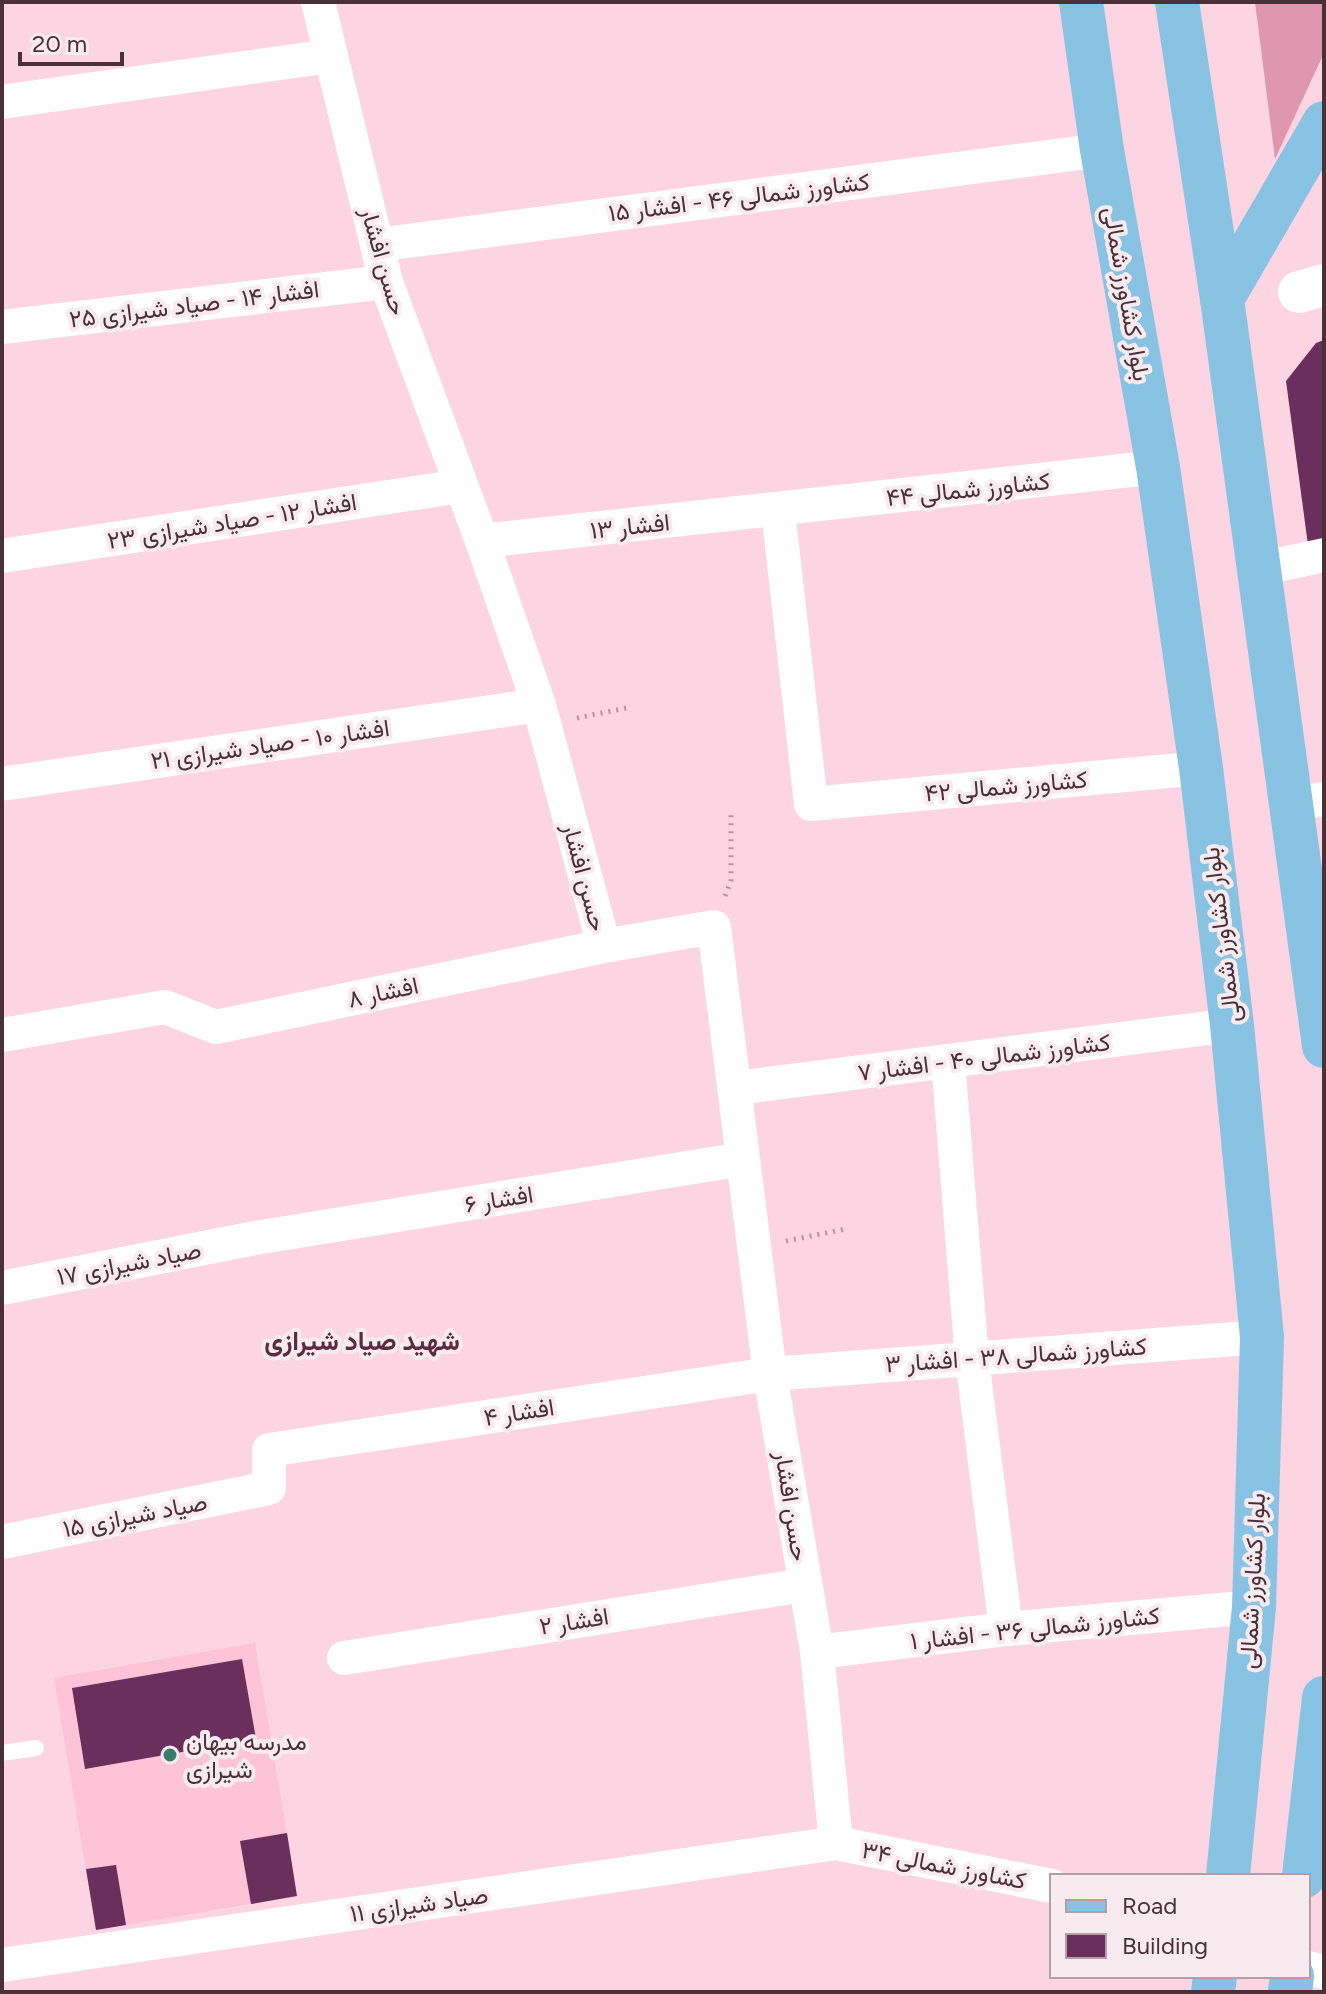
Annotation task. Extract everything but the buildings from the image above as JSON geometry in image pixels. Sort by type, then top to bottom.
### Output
[{"type":"main road","name":"بلوار کشاورز شمالی","points":[[1081,2],[1102,150],[1158,467],[1201,768],[1232,1025],[1262,1337],[1254,1607],[1228,1874]]},
{"type":"main road","points":[[1177,2],[1259,569],[1308,801],[1324,1046]]},
{"type":"main road","points":[[1222,299],[1324,123]]},
{"type":"main road","points":[[1312,1857],[1324,1698]]},
{"type":"street","name":"حسن افشار","points":[[318,2],[386,282],[482,541],[541,715],[604,946],[714,927],[770,1374],[817,1652],[836,1843]]},
{"type":"street","points":[[2,102],[330,56]]},
{"type":"street","name":"کشاورز شمالی ۴۶ - افشار ۱۵","points":[[377,245],[1102,150]]},
{"type":"street","name":"افشار ۱۴ - صیاد شیرازی ۲۵","points":[[2,327],[386,282]]},
{"type":"street","name":"کشاورز شمالی ۴۴","points":[[778,510],[1158,467]]},
{"type":"street","name":"افشار ۱۲ - صیاد شیرازی ۲۳","points":[[2,556],[461,486]]},
{"type":"street","name":"افشار ۱۳","points":[[482,541],[778,510]]},
{"type":"street","name":"کشاورز شمالی ۴۲","points":[[778,510],[811,804],[1201,768]]},
{"type":"street","points":[[1259,569],[1324,555]]},
{"type":"street","name":"افشار ۱۰ - صیاد شیرازی ۲۱","points":[[2,784],[541,715]]},
{"type":"street","name":"افشار ۸","points":[[2,1035],[165,1007],[216,1027],[604,946]]},
{"type":"street","name":"کشاورز شمالی ۴۰ - افشار ۷","points":[[736,1088],[1232,1025]]},
{"type":"street","points":[[948,1061],[972,1359],[1006,1629]]},
{"type":"street","name":"افشار ۶","points":[[255,1238],[743,1159]]},
{"type":"street","name":"صیاد شیرازی ۱۷","points":[[2,1288],[255,1238]]},
{"type":"street","name":"کشاورز شمالی ۳۸ - افشار ۳","points":[[770,1374],[1262,1337]]},
{"type":"street","name":"افشار ۴","points":[[269,1488],[269,1450],[770,1374]]},
{"type":"street","name":"صیاد شیرازی ۱۵","points":[[2,1542],[269,1488]]},
{"type":"street","name":"افشار ۲","points":[[344,1658],[804,1585]]},
{"type":"street","name":"کشاورز شمالی ۳۶ - افشار ۱","points":[[817,1652],[1006,1629],[1254,1607]]},
{"type":"street","name":"کشاورز شمالی ۳۴","points":[[836,1843],[1050,1886]]},
{"type":"street","name":"صیاد شیرازی ۱۱","points":[[2,1965],[836,1843]]},
{"type":"lane","points":[[2,1753],[36,1748]]},
{"type":"path","points":[[541,715],[631,707]]},
{"type":"path","points":[[714,927],[731,881],[731,814]]},
{"type":"path","points":[[754,1247],[846,1229]]},
{"type":"shaded area","points":[[1255,2],[1324,2],[1324,53],[1275,159]]},
{"type":"shaded area","name":"مدرسه بیهان شیرازی","points":[[255,1643],[297,1896],[96,1930],[54,1678]]},
{"type":"place","name":"مدرسه بیهان شیرازی","points":[[170,1755]]},
{"type":"district","name":"شهید صیاد شیرازی","points":[[362,1341]]}]
